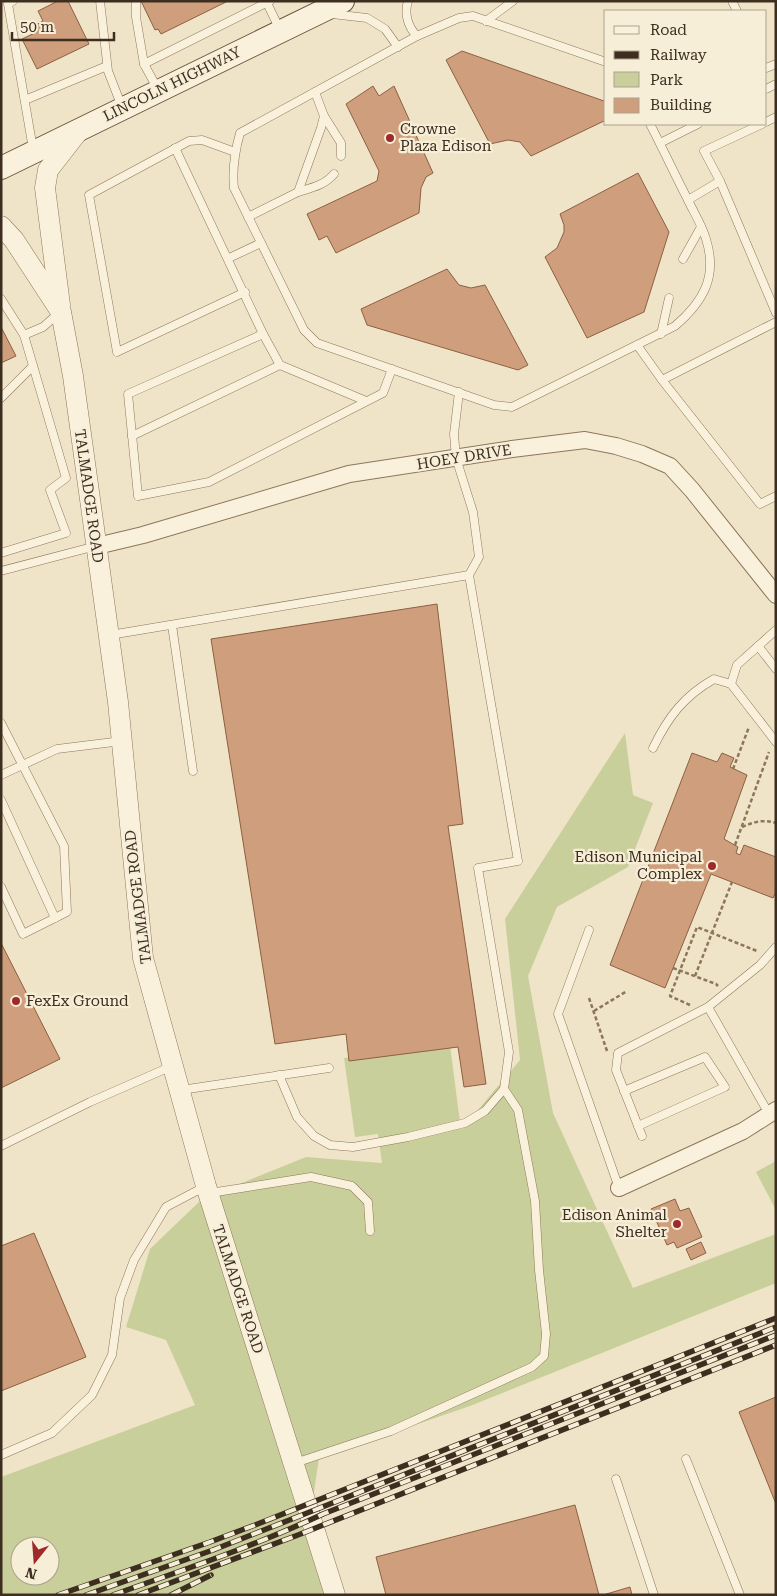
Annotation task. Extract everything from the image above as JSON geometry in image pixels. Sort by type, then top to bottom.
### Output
[{"type":"main road","name":"LINCOLN HIGHWAY","points":[[1,168],[280,32],[319,10],[343,1]]},
{"type":"street","points":[[61,312],[45,188],[48,170],[81,128]]},
{"type":"street","name":"TALMADGE ROAD","points":[[1,226],[14,240],[61,312],[73,376],[118,702],[143,958],[207,1190],[334,1595]]},
{"type":"street","name":"HOEY DRIVE","points":[[96,546],[143,535],[349,474],[512,449],[586,440],[642,454],[670,466],[692,490],[776,595]]},
{"type":"street","points":[[619,1188],[744,1131],[772,1112]]},
{"type":"lane","points":[[13,1],[8,4],[34,152]]},
{"type":"lane","points":[[100,1],[108,71],[122,108]]},
{"type":"lane","points":[[136,1],[136,17],[144,64],[159,91]]},
{"type":"lane","points":[[408,1],[406,8],[410,28],[416,36]]},
{"type":"lane","points":[[486,21],[513,1]]},
{"type":"lane","points":[[144,64],[268,2],[280,32]]},
{"type":"lane","points":[[319,10],[367,18],[385,29],[398,47]]},
{"type":"lane","points":[[604,61],[473,16],[458,18],[416,36],[240,133],[235,152],[234,188],[304,330],[317,343],[494,405],[512,407],[675,326],[690,313],[705,291],[710,275],[711,259],[706,237],[651,125]]},
{"type":"lane","points":[[25,100],[107,66]]},
{"type":"lane","points":[[315,92],[324,116],[341,143],[341,156]]},
{"type":"lane","points":[[298,192],[324,116]]},
{"type":"lane","points":[[660,143],[696,125]]},
{"type":"lane","points":[[760,125],[704,151],[720,181],[776,313]]},
{"type":"lane","points":[[235,152],[202,140],[189,141],[89,195],[117,352],[245,292]]},
{"type":"lane","points":[[175,148],[229,258],[263,334],[280,365],[366,401]]},
{"type":"lane","points":[[248,217],[298,192],[319,185],[330,179],[334,174]]},
{"type":"lane","points":[[688,200],[720,181]]},
{"type":"lane","points":[[682,259],[701,227]]},
{"type":"lane","points":[[229,258],[261,243]]},
{"type":"lane","points":[[661,334],[669,298]]},
{"type":"lane","points":[[1,299],[24,336],[66,478],[50,490],[66,533],[1,553]]},
{"type":"lane","points":[[24,336],[43,327],[61,312]]},
{"type":"lane","points":[[662,380],[776,322]]},
{"type":"lane","points":[[263,334],[128,394],[138,496],[209,482],[383,393],[392,369]]},
{"type":"lane","points":[[637,345],[662,380],[760,504],[776,496]]},
{"type":"lane","points":[[132,436],[280,365]]},
{"type":"lane","points":[[1,398],[32,366]]},
{"type":"lane","points":[[278,1075],[297,1117],[314,1136],[330,1145],[353,1147],[408,1137],[465,1123],[485,1111],[504,1089],[509,1052],[478,868],[518,861],[469,575],[479,557],[474,512],[456,458],[454,434],[459,392]]},
{"type":"lane","points":[[1,571],[96,546]]},
{"type":"lane","points":[[108,636],[469,575]]},
{"type":"lane","points":[[172,625],[193,771]]},
{"type":"lane","points":[[731,684],[737,665],[776,630]]},
{"type":"lane","points":[[758,646],[776,669]]},
{"type":"lane","points":[[653,748],[664,726],[679,705],[700,687],[714,679],[731,684],[776,742]]},
{"type":"lane","points":[[1,722],[64,846],[67,912],[23,934],[1,887]]},
{"type":"lane","points":[[1,775],[57,749],[122,741]]},
{"type":"lane","points":[[1,800],[55,918]]},
{"type":"lane","points":[[589,930],[558,1014],[619,1188]]},
{"type":"lane","points":[[642,1136],[616,1070],[618,1053],[708,1006],[760,965],[776,947]]},
{"type":"lane","points":[[708,1006],[772,1112]]},
{"type":"lane","points":[[624,1091],[705,1057],[725,1087],[638,1126]]},
{"type":"lane","points":[[1,1146],[90,1102],[172,1066]]},
{"type":"lane","points":[[179,1090],[328,1068]]},
{"type":"lane","points":[[293,1464],[391,1431],[424,1417],[532,1367],[544,1356],[546,1334],[539,1270],[535,1201],[518,1110],[504,1089]]},
{"type":"lane","points":[[1,1455],[52,1433],[92,1395],[112,1355],[120,1298],[134,1260],[166,1207],[207,1190],[311,1177],[352,1186],[368,1202],[370,1231]]},
{"type":"lane","points":[[686,1459],[740,1595]]},
{"type":"lane","points":[[616,1479],[654,1595]]},
{"type":"path","points":[[733,769],[749,727]]},
{"type":"path","points":[[735,845],[769,752]]},
{"type":"path","points":[[742,827],[766,820],[776,823]]},
{"type":"path","points":[[694,976],[732,882]]},
{"type":"path","points":[[691,1005],[670,996],[696,927],[759,952]]},
{"type":"path","points":[[673,968],[716,984],[719,988]]},
{"type":"path","points":[[594,1011],[627,991]]},
{"type":"path","points":[[589,998],[608,1053]]},
{"type":"green space","points":[[625,733],[633,795],[653,803],[628,867],[557,907],[528,976],[553,1113],[633,1288],[776,1234],[776,1283],[470,1406],[319,1458],[308,1532],[327,1595],[1,1595],[1,1477],[195,1405],[166,1340],[126,1327],[150,1249],[202,1199],[306,1157],[382,1163],[378,1134],[355,1137],[344,1058],[450,1045],[461,1130],[520,1060],[505,919]]},
{"type":"green space","points":[[776,1161],[776,1210],[756,1172]]},
{"type":"building","points":[[58,1],[68,1],[89,44],[37,69],[22,39],[37,32],[34,26],[43,21],[38,11]]},
{"type":"building","points":[[141,1],[228,1],[161,34],[158,29],[155,30]]},
{"type":"building","points":[[462,51],[604,101],[604,121],[531,156],[520,142],[508,140],[490,144],[446,60]]},
{"type":"building","name":"Crowne Plaza Edison","points":[[373,86],[379,96],[394,86],[433,173],[426,177],[421,188],[419,213],[336,253],[327,236],[319,240],[307,214],[377,181],[379,171],[346,104]]},
{"type":"building","points":[[638,173],[669,232],[644,312],[587,338],[545,257],[557,248],[564,232],[564,225],[560,214]]},
{"type":"building","points":[[447,269],[459,285],[471,288],[485,285],[528,365],[518,370],[367,325],[361,309]]},
{"type":"building","points":[[1,327],[16,356],[1,363]]},
{"type":"building","points":[[437,604],[463,824],[448,826],[486,1084],[464,1087],[458,1047],[349,1061],[346,1034],[275,1044],[211,639]]},
{"type":"building","name":"Edison Municipal Complex","points":[[692,753],[717,762],[722,753],[734,758],[730,767],[747,775],[724,839],[738,847],[736,853],[740,855],[744,845],[776,857],[776,892],[773,898],[711,874],[665,988],[610,965]]},
{"type":"building","name":"FexEx Ground","points":[[1,943],[60,1059],[1,1088]]},
{"type":"building","name":"Edison Animal Shelter","points":[[675,1199],[680,1211],[689,1208],[702,1237],[677,1248],[674,1242],[667,1245],[651,1209]]},
{"type":"building","points":[[34,1233],[86,1357],[1,1391],[1,1246]]},
{"type":"building","points":[[701,1242],[706,1253],[691,1260],[686,1249]]},
{"type":"building","points":[[776,1397],[776,1504],[739,1412]]},
{"type":"building","points":[[575,1505],[599,1595],[386,1595],[376,1557]]},
{"type":"building","points":[[630,1587],[632,1595],[603,1595]]},
{"type":"railway","points":[[58,1595],[255,1525],[776,1318]]},
{"type":"railway","points":[[86,1595],[213,1550],[776,1327]]},
{"type":"railway","points":[[113,1595],[245,1547],[323,1514],[776,1335]]},
{"type":"railway","points":[[138,1595],[298,1535],[776,1345]]},
{"type":"railway","points":[[171,1595],[211,1575]]},
{"type":"place","name":"Crowne Plaza Edison","points":[[390,138]]},
{"type":"place","name":"Edison Municipal Complex","points":[[712,866]]},
{"type":"place","name":"FexEx Ground","points":[[16,1001]]},
{"type":"place","name":"Edison Animal Shelter","points":[[677,1224]]}]
